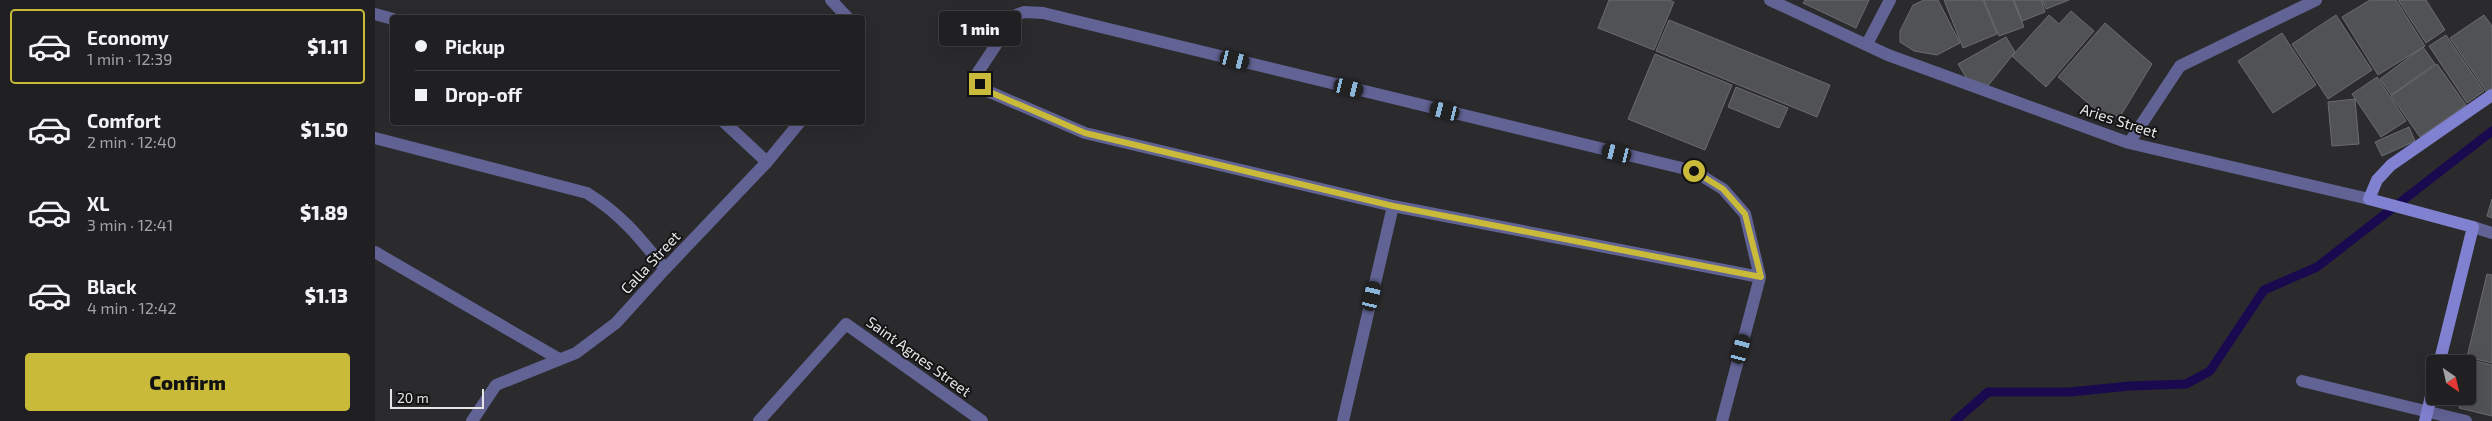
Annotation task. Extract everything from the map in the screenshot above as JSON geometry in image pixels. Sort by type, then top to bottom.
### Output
[{"type":"street","points":[[831,0],[846,15]]},
{"type":"street","name":"Aries Street","points":[[1770,0],[1889,55],[2129,143],[2369,199],[2473,226]]},
{"type":"street","points":[[1867,44],[1890,0]]},
{"type":"street","points":[[2129,143],[2180,66],[2316,0]]},
{"type":"street","points":[[1723,421],[1761,277],[1745,214],[1723,189],[1694,171],[1043,13],[1024,12],[1017,14],[978,72],[980,84],[985,90],[1085,133],[1393,206],[1761,277]]},
{"type":"street","points":[[375,14],[390,17]]},
{"type":"street","points":[[2369,199],[2377,180],[2391,165],[2492,95]]},
{"type":"street","points":[[727,125],[767,162]]},
{"type":"street","name":"Calla Street","points":[[472,421],[496,384],[577,353],[596,341],[616,323],[665,268],[767,162],[798,125]]},
{"type":"street","points":[[375,138],[587,193],[610,207],[627,223],[665,268]]},
{"type":"street","points":[[1343,421],[1393,206]]},
{"type":"street","points":[[2441,355],[2473,226],[2492,233]]},
{"type":"street","points":[[375,252],[559,359]]},
{"type":"street","name":"Saint Agnes Street","points":[[759,421],[846,324],[982,421]]},
{"type":"street","points":[[2301,381],[2426,416],[2466,421]]},
{"type":"building","points":[[1609,0],[1669,0],[1674,2],[1654,50],[1598,28]]},
{"type":"building","points":[[1805,0],[1869,0],[1856,28],[1803,3]]},
{"type":"building","points":[[1924,0],[1938,0],[1960,43],[1937,55],[1914,51],[1900,42],[1900,31],[1913,5]]},
{"type":"building","points":[[1944,0],[1983,0],[1997,34],[1963,48]]},
{"type":"building","points":[[1984,0],[2013,0],[2024,27],[1999,36]]},
{"type":"building","points":[[2014,0],[2041,0],[2045,12],[2022,21]]},
{"type":"building","points":[[2042,0],[2069,0],[2046,9]]},
{"type":"building","points":[[2370,0],[2396,0],[2425,46],[2378,75],[2342,17]]},
{"type":"building","points":[[2398,0],[2426,0],[2445,30],[2426,43]]},
{"type":"building","points":[[2071,11],[2094,31],[2046,87],[2012,56],[2049,15],[2059,24]]},
{"type":"building","points":[[2336,15],[2372,70],[2328,99],[2292,44]]},
{"type":"building","points":[[2484,15],[2492,26],[2492,92],[2488,94],[2450,38]]},
{"type":"building","points":[[1669,20],[1830,85],[1817,117],[1656,51]]},
{"type":"building","points":[[2105,23],[2152,64],[2121,115],[2105,118],[2058,77]]},
{"type":"building","points":[[2282,33],[2316,85],[2273,113],[2238,61]]},
{"type":"building","points":[[2446,35],[2484,91],[2467,103],[2429,46]]},
{"type":"building","points":[[2006,37],[2015,52],[1987,87],[1967,79],[1958,64]]},
{"type":"building","points":[[2423,47],[2435,64],[2391,95],[2380,79]]},
{"type":"building","points":[[1655,54],[1732,85],[1705,150],[1628,119]]},
{"type":"building","points":[[2437,64],[2466,105],[2420,137],[2391,96]]},
{"type":"building","points":[[2377,77],[2406,121],[2381,137],[2352,94]]},
{"type":"building","points":[[1736,87],[1788,108],[1779,128],[1728,107]]},
{"type":"building","points":[[2355,99],[2359,144],[2332,146],[2328,102]]},
{"type":"building","points":[[2409,127],[2415,141],[2382,156],[2375,142]]},
{"type":"building","points":[[2492,199],[2492,218],[2487,216]]},
{"type":"building","points":[[2487,274],[2492,275],[2492,363],[2476,359],[2476,355],[2467,355]]},
{"type":"building","points":[[2476,361],[2492,365],[2492,416],[2459,408],[2460,405],[2476,405]]},
{"type":"waterway","points":[[1955,421],[1988,392],[2070,392],[2129,386],[2186,384],[2210,371],[2264,290],[2317,267],[2492,131]]},
{"type":"route","points":[[980,84],[985,90],[1085,133],[1393,206],[1761,277],[1745,214],[1723,189],[1694,171]]}]
